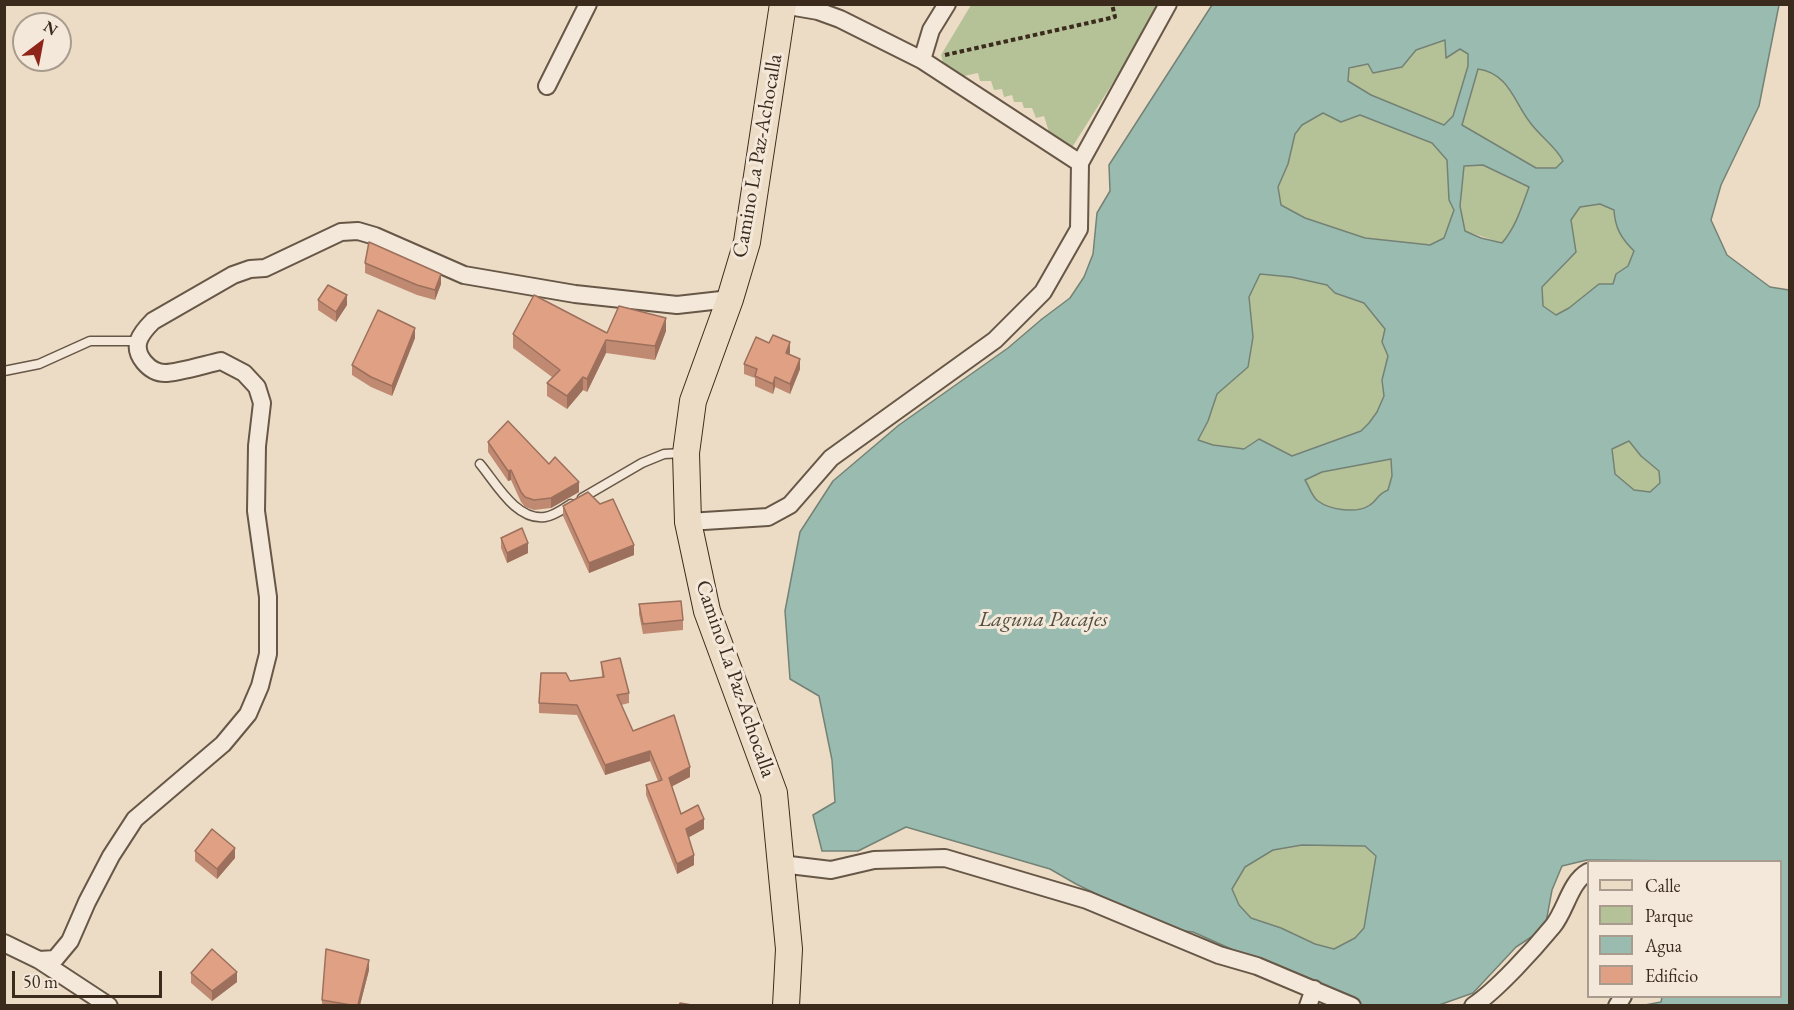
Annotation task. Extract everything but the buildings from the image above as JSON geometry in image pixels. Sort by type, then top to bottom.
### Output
[{"type":"main road","name":"Camino La Paz-Achocalla","points":[[783,5],[747,242],[730,299],[693,401],[686,453],[688,522],[707,611],[774,793],[789,949],[786,1005]]},
{"type":"street","points":[[547,86],[588,4]]},
{"type":"street","points":[[922,60],[931,30],[947,4]]},
{"type":"street","points":[[688,522],[768,517],[790,505],[831,458],[995,340],[1042,292],[1079,229],[1080,163],[1168,4]]},
{"type":"street","points":[[783,5],[818,11],[840,19],[922,60],[1080,163]]},
{"type":"street","points":[[39,960],[55,959],[70,941],[111,856],[135,819],[223,744],[248,714],[260,686],[268,654],[268,597],[256,511],[257,446],[262,403],[256,387],[244,373],[221,361],[164,373],[149,369],[138,354],[138,341],[142,331],[153,321],[233,275],[250,269],[265,268],[341,232],[358,231],[375,236],[464,275],[575,294],[677,305],[730,299]]},
{"type":"street","points":[[781,864],[831,870],[874,860],[945,858],[1087,900],[1219,955],[1257,966],[1352,1005]]},
{"type":"street","points":[[1473,1005],[1517,965],[1554,924],[1574,887],[1587,873]]},
{"type":"street","points":[[4,943],[39,960],[109,1005]]},
{"type":"street","points":[[1308,1005],[1314,989]]},
{"type":"lane","points":[[4,371],[39,364],[90,341],[138,341]]},
{"type":"lane","points":[[480,464],[521,512],[545,517],[642,463],[664,454],[686,453]]},
{"type":"path","points":[[941,56],[1115,17],[1112,4]]},
{"type":"green space","points":[[971,5],[1162,5],[1071,149],[1051,138],[1044,116],[1036,118],[1032,108],[1024,108],[1022,102],[1014,102],[1012,95],[1004,97],[1002,89],[994,90],[991,81],[980,81],[978,73],[959,77],[944,66],[941,55]]},
{"type":"green space","points":[[1446,40],[1468,54],[1468,66],[1453,116],[1444,125],[1371,95],[1348,81],[1349,69],[1368,63],[1402,67],[1416,50]]},
{"type":"green space","points":[[1478,68],[1497,75],[1503,81],[1529,122],[1560,156],[1563,161],[1556,168],[1536,168],[1462,125]]},
{"type":"green space","points":[[1323,113],[1341,122],[1360,115],[1432,143],[1447,160],[1449,200],[1454,210],[1444,238],[1430,245],[1365,238],[1305,218],[1281,205],[1278,187],[1288,164],[1295,134],[1302,125]]},
{"type":"green space","points":[[1483,165],[1529,186],[1515,223],[1502,243],[1465,231],[1460,206],[1464,166]]},
{"type":"green space","points":[[1600,204],[1614,210],[1620,232],[1634,251],[1628,266],[1616,274],[1613,284],[1599,284],[1569,308],[1556,315],[1543,306],[1542,287],[1576,252],[1571,220],[1580,207]]},
{"type":"green space","points":[[1260,274],[1291,277],[1327,285],[1335,293],[1364,303],[1385,329],[1382,342],[1388,356],[1382,380],[1384,396],[1377,412],[1361,431],[1292,456],[1259,439],[1244,449],[1213,445],[1198,440],[1208,421],[1217,394],[1248,367],[1253,337],[1249,297]]},
{"type":"green space","points":[[1630,440],[1641,456],[1659,471],[1660,483],[1650,492],[1634,490],[1615,474],[1612,449]]},
{"type":"green space","points":[[1391,459],[1392,476],[1388,490],[1365,508],[1344,510],[1323,504],[1314,497],[1305,480],[1322,472]]},
{"type":"green space","points":[[1302,845],[1365,846],[1376,856],[1364,929],[1355,938],[1334,949],[1315,944],[1281,928],[1251,918],[1239,905],[1232,889],[1245,867],[1273,850]]},
{"type":"water","name":"Laguna Pacajes","points":[[1212,5],[1779,5],[1759,106],[1721,185],[1711,220],[1727,255],[1770,287],[1789,290],[1789,1005],[1645,1005],[1661,1002],[1662,998],[1782,998],[1782,860],[1587,860],[1562,866],[1552,890],[1545,928],[1516,947],[1473,993],[1439,1005],[1359,1006],[1193,932],[1168,929],[1050,869],[906,827],[858,851],[822,851],[813,815],[835,802],[832,760],[819,696],[790,679],[785,611],[800,532],[833,481],[899,425],[1008,348],[1070,298],[1084,277],[1093,254],[1097,213],[1110,191],[1109,165]],"holes":[[[1445,40],[1446,58],[1460,49],[1468,54],[1468,66],[1453,116],[1444,125],[1371,95],[1348,81],[1349,68],[1368,64],[1373,73],[1402,67],[1416,50]],[[1478,69],[1488,72],[1497,76],[1509,89],[1533,126],[1563,161],[1556,168],[1536,168],[1462,125]],[[1323,113],[1341,122],[1360,115],[1432,143],[1447,160],[1449,200],[1454,210],[1444,238],[1430,245],[1365,238],[1305,218],[1281,205],[1278,187],[1288,164],[1295,134],[1302,125]],[[1483,165],[1529,187],[1515,223],[1502,243],[1465,231],[1460,206],[1464,166]],[[1600,204],[1614,210],[1620,232],[1634,251],[1628,266],[1616,274],[1613,284],[1599,284],[1569,308],[1556,315],[1543,306],[1542,287],[1576,252],[1571,220],[1580,207]],[[1260,274],[1291,277],[1327,285],[1335,293],[1364,303],[1385,329],[1382,342],[1388,356],[1382,380],[1384,396],[1377,412],[1361,431],[1292,456],[1259,439],[1244,449],[1213,445],[1198,440],[1208,421],[1217,394],[1248,367],[1253,337],[1249,297]],[[1629,441],[1641,456],[1659,471],[1660,483],[1650,492],[1634,490],[1615,474],[1612,449]],[[1391,459],[1392,476],[1388,490],[1365,508],[1344,510],[1323,504],[1314,497],[1305,480],[1322,472]],[[1302,845],[1365,846],[1376,856],[1364,928],[1355,938],[1334,949],[1315,944],[1281,928],[1251,918],[1239,905],[1232,889],[1245,867],[1273,850]]]}]
